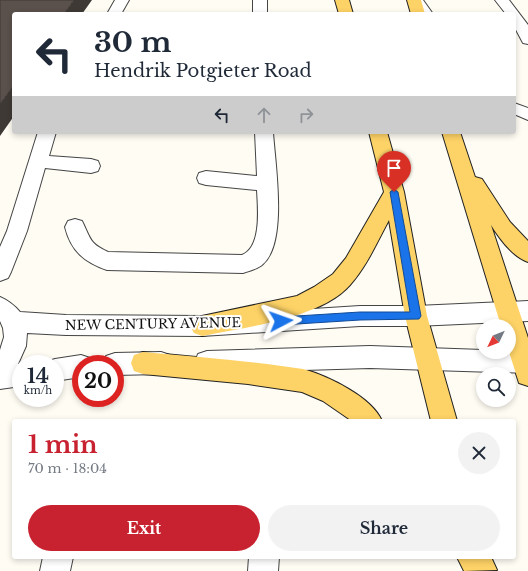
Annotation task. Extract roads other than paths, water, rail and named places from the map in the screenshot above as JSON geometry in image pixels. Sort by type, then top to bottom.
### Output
[{"type":"main road","points":[[342,0],[345,12]]},
{"type":"main road","points":[[415,0],[418,12]]},
{"type":"main road","points":[[379,134],[394,192],[416,316],[443,419]]},
{"type":"main road","points":[[452,134],[459,160],[518,312],[512,324],[526,366]]},
{"type":"main road","points":[[459,160],[503,228],[528,254]]},
{"type":"main road","points":[[202,326],[301,305],[322,294],[341,280],[354,264],[394,192]]},
{"type":"main road","points":[[143,363],[248,373],[303,381],[332,393],[362,413],[367,419]]},
{"type":"street","points":[[115,12],[122,0]]},
{"type":"street","points":[[260,0],[260,12]]},
{"type":"street","points":[[415,0],[424,12]]},
{"type":"street","points":[[502,0],[511,12]]},
{"type":"street","points":[[516,19],[526,32]]},
{"type":"street","points":[[516,109],[528,114]]},
{"type":"street","points":[[0,272],[17,231],[46,134]]},
{"type":"street","points":[[75,227],[77,239],[85,248],[97,257],[108,261],[244,264],[254,259],[261,251],[267,232],[268,214],[264,134]]},
{"type":"street","points":[[38,161],[91,166]]},
{"type":"street","points":[[206,178],[266,184]]},
{"type":"street","name":"NEW CENTURY AVENUE","points":[[7,314],[66,326],[202,326],[360,316],[416,316],[518,312]]},
{"type":"street","name":"NEW CENTURY AVENUE","points":[[0,369],[13,351],[16,336],[7,314]]},
{"type":"street","points":[[124,364],[370,357],[427,359],[526,366]]},
{"type":"street","points":[[0,378],[12,376]]},
{"type":"street","points":[[55,571],[58,559]]},
{"type":"street","points":[[264,559],[264,571]]}]
